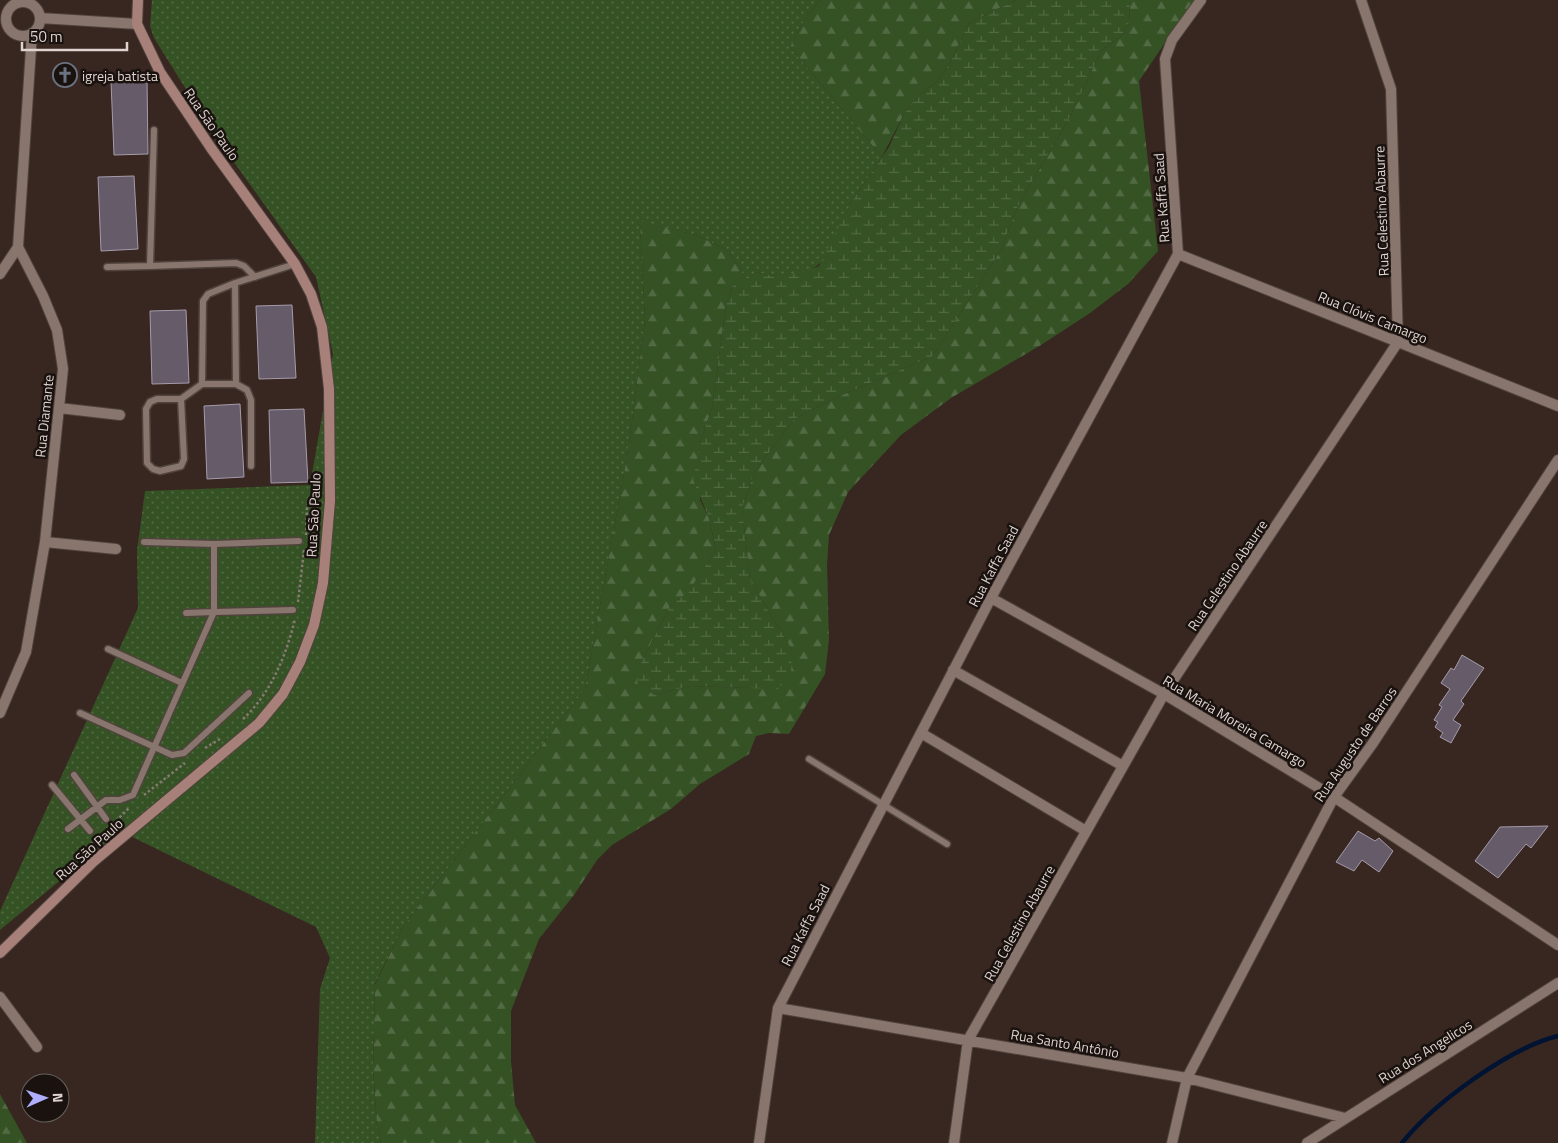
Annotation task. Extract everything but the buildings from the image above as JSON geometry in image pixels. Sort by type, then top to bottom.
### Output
[{"type":"street","name":"Rua São Paulo","points":[[0,953],[93,862],[259,723],[283,694],[300,662],[314,625],[323,583],[330,501],[329,389],[322,326],[311,294],[296,264],[160,72],[137,24],[138,0]]},
{"type":"street","name":"Rua Kaffa Saad","points":[[759,1143],[778,1008],[991,598],[1178,254],[1165,59],[1172,40],[1201,0]]},
{"type":"street","name":"Rua Celestino Abaurre","points":[[954,1143],[968,1040],[1164,694],[1398,342],[1391,89],[1361,0]]},
{"type":"street","points":[[27,1],[37,8],[40,18],[38,27],[26,36],[14,34],[3,27],[12,5],[27,1]]},
{"type":"street","points":[[40,18],[137,24]]},
{"type":"street","points":[[0,274],[18,247],[32,33]]},
{"type":"street","name":"Rua Diamante","points":[[0,713],[26,652],[45,542],[63,368],[57,330],[44,296],[18,247]]},
{"type":"street","name":"Rua Clóvis Camargo","points":[[1178,254],[1558,406]]},
{"type":"street","points":[[59,408],[120,415]]},
{"type":"street","name":"Rua Augusto de Barros","points":[[1172,1143],[1187,1078],[1334,797],[1373,743],[1558,460]]},
{"type":"street","points":[[45,542],[116,548]]},
{"type":"street","name":"Rua Maria Moreira Camargo","points":[[991,598],[1164,694],[1334,797],[1558,945]]},
{"type":"street","points":[[953,670],[1123,766]]},
{"type":"street","points":[[921,733],[1086,831]]},
{"type":"street","name":"Rua dos Angelicos","points":[[1308,1143],[1558,984]]},
{"type":"street","points":[[0,997],[37,1047]]},
{"type":"street","name":"Rua Santo Antônio","points":[[778,1008],[1187,1078],[1345,1118]]},
{"type":"lane","points":[[150,266],[154,130]]},
{"type":"lane","points":[[107,267],[236,263],[244,266],[255,277]]},
{"type":"lane","points":[[202,384],[203,301],[208,294],[235,283],[296,264]]},
{"type":"lane","points":[[235,283],[236,384]]},
{"type":"lane","points":[[181,399],[184,459],[181,466],[160,471],[153,469],[147,463],[146,409],[150,402],[156,399],[181,399],[202,384],[236,384],[247,390],[251,400],[251,466]]},
{"type":"lane","points":[[144,542],[214,544],[303,542]]},
{"type":"lane","points":[[68,828],[106,800],[120,800],[133,795],[214,612],[214,544]]},
{"type":"lane","points":[[186,613],[295,611]]},
{"type":"lane","points":[[108,649],[182,683]]},
{"type":"lane","points":[[80,713],[172,754],[184,754],[249,693]]},
{"type":"lane","points":[[809,759],[947,844]]},
{"type":"lane","points":[[74,775],[106,819]]},
{"type":"lane","points":[[52,785],[90,831]]},
{"type":"path","points":[[241,721],[251,711],[278,672],[288,650],[295,611],[307,506],[312,497]]},
{"type":"path","points":[[201,751],[222,737]]},
{"type":"path","points":[[142,797],[191,758]]},
{"type":"path","points":[[72,872],[76,857],[136,802]]},
{"type":"green space","points":[[152,0],[820,0],[805,19],[790,47],[882,157],[850,204],[825,258],[819,264],[802,273],[774,276],[757,272],[746,279],[729,251],[696,235],[637,221],[640,225],[645,320],[628,451],[585,689],[403,927],[375,984],[373,1068],[377,1126],[381,1143],[315,1143],[320,989],[330,958],[316,927],[120,831],[0,930],[0,911],[138,608],[137,551],[145,491],[310,485],[333,354],[316,277],[214,134],[154,38],[150,26]]},
{"type":"green space","points":[[820,0],[1016,0],[969,23],[949,65],[936,82],[923,92],[904,114],[882,157],[790,47],[805,19]]},
{"type":"green space","points":[[1016,0],[1130,0],[1129,23],[1121,36],[1101,51],[1072,113],[1017,208],[1001,250],[933,356],[835,398],[794,419],[755,471],[742,508],[750,580],[792,650],[791,675],[778,689],[690,686],[654,695],[637,683],[641,663],[670,606],[688,592],[716,550],[709,518],[693,480],[700,443],[712,408],[726,305],[733,285],[757,272],[781,276],[819,266],[850,204],[889,147],[904,114],[923,92],[936,82],[949,65],[969,23]]},
{"type":"green space","points":[[1130,0],[1194,0],[1139,81],[1158,251],[1128,284],[1090,313],[1041,345],[951,398],[901,435],[848,492],[829,535],[827,565],[829,640],[825,674],[789,734],[769,733],[756,736],[749,754],[700,784],[671,809],[612,845],[597,860],[574,895],[539,939],[511,1011],[511,1061],[515,1105],[536,1143],[381,1143],[377,1126],[373,1068],[375,985],[403,927],[585,689],[628,451],[645,320],[640,225],[636,220],[696,235],[729,251],[746,279],[733,285],[726,305],[712,408],[700,443],[700,500],[709,518],[716,550],[688,593],[670,606],[641,663],[654,695],[690,686],[750,688],[792,650],[750,580],[742,508],[755,471],[794,419],[835,398],[933,356],[1001,250],[1017,208],[1072,113],[1101,51],[1121,36],[1129,23]]},
{"type":"green space","points":[[0,1094],[27,1143],[0,1143]]},
{"type":"waterway","points":[[1402,1143],[1433,1111],[1474,1079],[1517,1052],[1558,1036]]},
{"type":"place","name":"igreja batista","points":[[65,75]]}]
